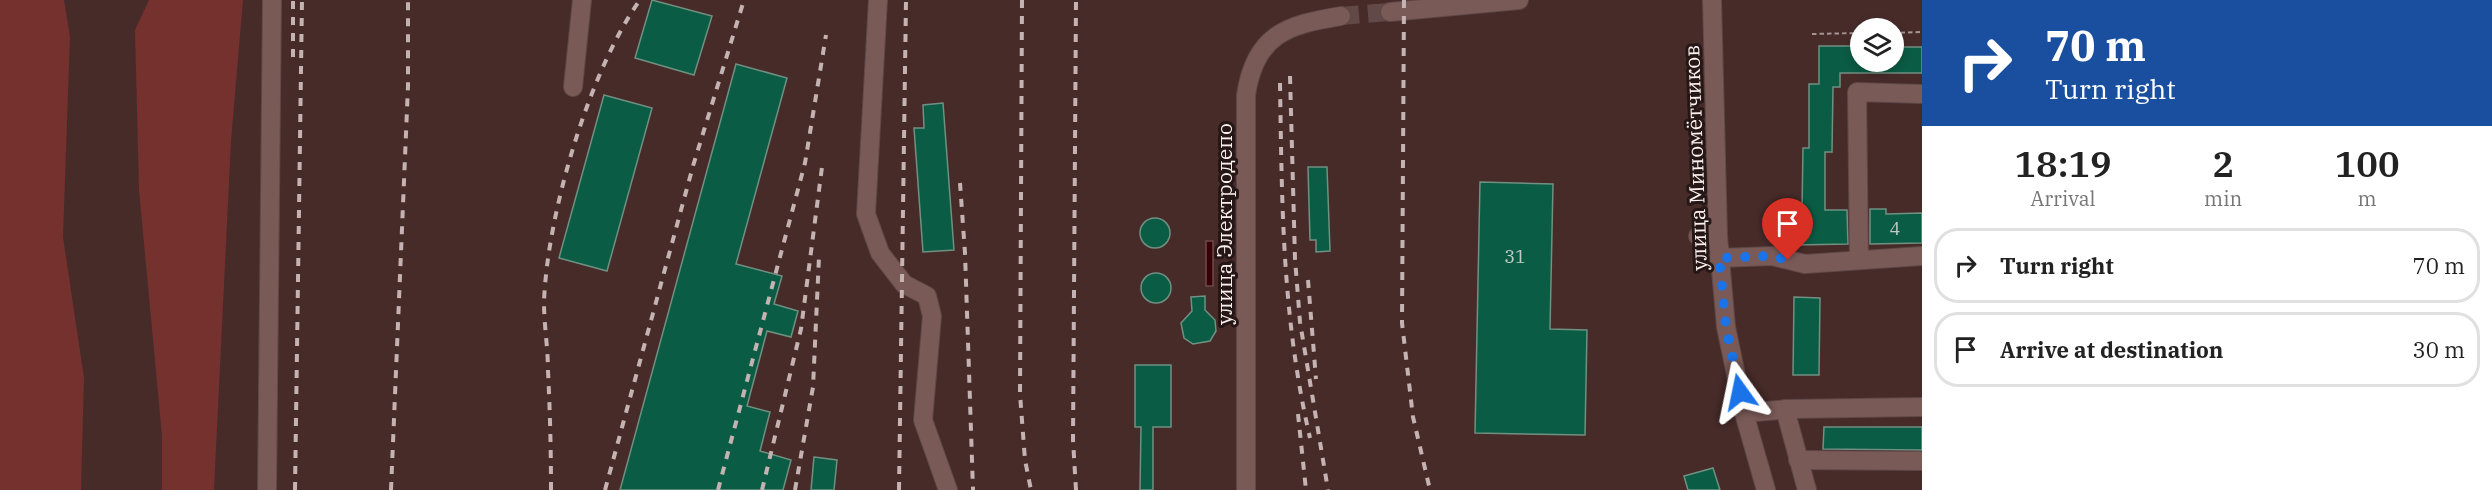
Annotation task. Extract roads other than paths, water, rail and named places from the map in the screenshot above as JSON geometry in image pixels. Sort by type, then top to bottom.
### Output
[{"type":"street","points":[[267,490],[272,0]]},
{"type":"street","points":[[878,0],[866,214],[880,253],[904,284],[927,296],[932,316],[923,420],[948,490]]},
{"type":"street","points":[[1390,12],[1430,3],[1519,0]]},
{"type":"street","name":"улица Миномётчиков","points":[[1712,0],[1718,236],[1726,327],[1744,413],[1766,490]]},
{"type":"street","points":[[573,87],[585,1]]},
{"type":"street","name":"улица Электродепо","points":[[1246,490],[1246,95],[1249,75],[1253,62],[1272,40],[1301,25],[1341,16]]},
{"type":"street","points":[[1859,259],[1857,92],[1922,94]]},
{"type":"street","points":[[1698,236],[1718,236]]},
{"type":"street","points":[[1719,258],[1772,256],[1805,264],[1922,256]]},
{"type":"street","points":[[1744,413],[1785,409],[1922,407]]},
{"type":"street","points":[[1785,409],[1807,490]]},
{"type":"street","points":[[1798,460],[1922,461]]},
{"type":"tunnel","points":[[1341,16],[1390,12]]},
{"type":"railway","points":[[293,0],[293,57]]},
{"type":"railway","points":[[295,490],[302,0]]},
{"type":"railway","points":[[391,490],[408,86],[408,0]]},
{"type":"railway","points":[[551,490],[544,302],[553,228],[562,187],[588,104],[621,30],[640,0]]},
{"type":"railway","points":[[605,490],[693,166],[744,0]]},
{"type":"railway","points":[[899,490],[906,0]]},
{"type":"railway","points":[[1022,0],[1020,394],[1025,460],[1031,490]]},
{"type":"railway","points":[[1076,0],[1073,440],[1076,490]]},
{"type":"railway","points":[[1404,0],[1402,323],[1413,417],[1430,490]]},
{"type":"railway","points":[[718,490],[805,163],[826,35]]},
{"type":"railway","points":[[1290,76],[1295,259],[1300,322],[1328,490]]},
{"type":"railway","points":[[1280,83],[1285,261],[1294,349],[1310,438]]},
{"type":"railway","points":[[762,490],[801,329],[822,167]]},
{"type":"railway","points":[[960,183],[965,253],[973,490]]},
{"type":"railway","points":[[795,490],[813,387],[819,257]]},
{"type":"railway","points":[[1308,280],[1316,379]]},
{"type":"railway","points":[[1298,414],[1306,490]]}]
